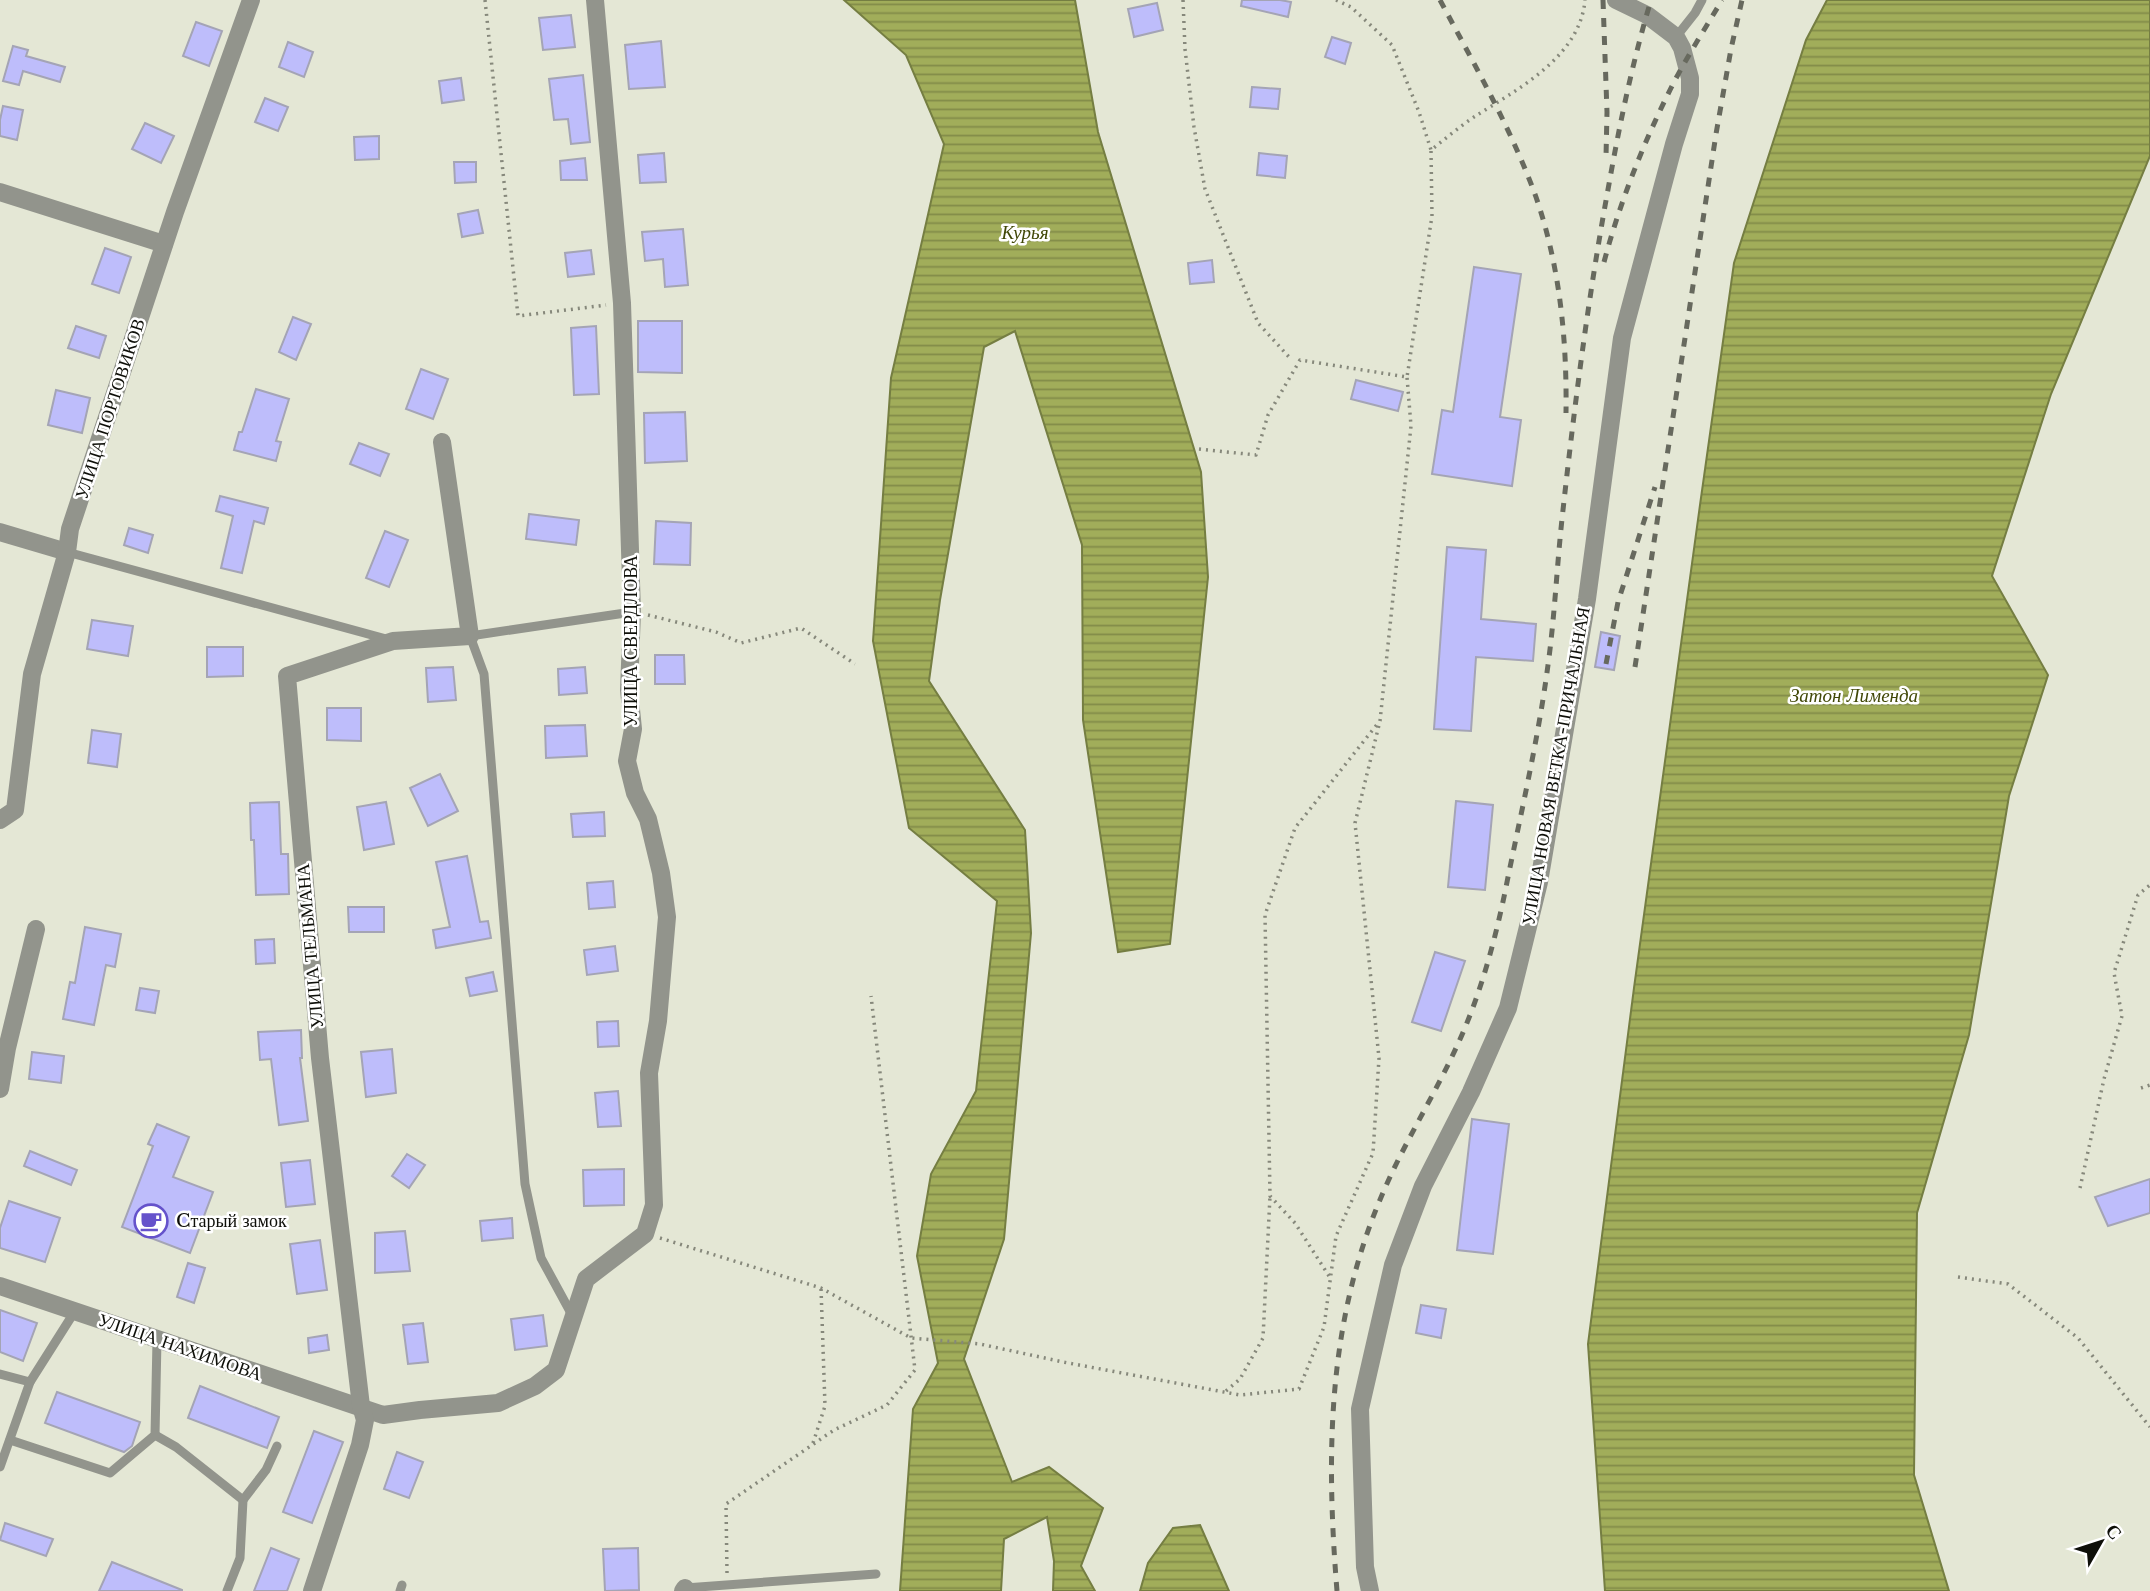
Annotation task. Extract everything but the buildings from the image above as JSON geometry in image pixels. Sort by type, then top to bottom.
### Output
[{"type":"street","name":"УЛИЦА ПОРТОВИКОВ","points":[[0,820],[15,810],[32,674],[67,552],[70,529],[164,244],[251,0]]},
{"type":"street","name":"УЛИЦА СВЕРДЛОВА","points":[[595,0],[622,303],[632,612],[629,690],[633,729],[627,761],[635,793],[648,819],[661,873],[667,917],[658,1021],[649,1073],[654,1205],[645,1234]]},
{"type":"street","points":[[1616,0],[1647,15],[1676,37]]},
{"type":"street","name":"УЛИЦА НОВАЯ ВЕТКА-ПРИЧАЛЬНАЯ","points":[[1370,1591],[1365,1567],[1360,1409],[1393,1265],[1423,1186],[1471,1092],[1508,1008],[1539,882],[1587,598],[1622,338],[1690,94],[1690,78],[1682,48],[1676,37]]},
{"type":"street","points":[[0,192],[164,244]]},
{"type":"street","points":[[442,442],[470,636]]},
{"type":"street","points":[[0,532],[67,552]]},
{"type":"street","name":"УЛИЦА ТЕЛЬМАНА","points":[[312,1591],[360,1446],[365,1420],[360,1406],[320,1058],[287,676],[393,641],[470,636]]},
{"type":"street","points":[[0,1089],[7,1048],[36,929]]},
{"type":"street","points":[[360,1406],[383,1415],[498,1403],[535,1386],[556,1370],[586,1279],[645,1234]]},
{"type":"street","name":"УЛИЦА НАХИМОВА","points":[[0,1286],[298,1388],[360,1406]]},
{"type":"lane","points":[[1676,37],[1702,0]]},
{"type":"lane","points":[[67,552],[393,641]]},
{"type":"lane","points":[[572,1315],[541,1258],[525,1184],[484,674],[470,636],[632,612]]},
{"type":"lane","points":[[0,1466],[30,1382],[75,1311]]},
{"type":"lane","points":[[10,1440],[110,1473],[155,1435],[157,1340]]},
{"type":"lane","points":[[0,1374],[30,1382]]},
{"type":"lane","points":[[155,1435],[176,1447],[243,1500]]},
{"type":"lane","points":[[227,1591],[240,1558],[243,1500],[266,1470],[277,1446]]},
{"type":"lane","points":[[684,1590],[876,1574]]},
{"type":"path","points":[[485,0],[518,316],[622,303]]},
{"type":"path","points":[[1183,0],[1192,114],[1205,189],[1258,323],[1289,357]]},
{"type":"path","points":[[645,1234],[821,1288],[911,1338],[980,1344],[1240,1395],[1299,1389],[1324,1327],[1336,1236],[1373,1153],[1379,1058],[1355,823],[1380,720],[1411,426],[1407,377],[1432,216],[1431,149],[1392,45],[1351,7],[1336,0]]},
{"type":"path","points":[[1431,149],[1546,67],[1576,34],[1583,19],[1586,0]]},
{"type":"path","points":[[1199,449],[1256,455],[1268,415],[1300,360],[1407,377]]},
{"type":"path","points":[[632,612],[716,632],[741,643],[801,628],[855,664]]},
{"type":"path","points":[[1224,1392],[1240,1379],[1263,1338],[1270,1196],[1265,915],[1295,828],[1380,720]]},
{"type":"path","points":[[2080,1188],[2104,1079],[2122,1016],[2113,973],[2138,895],[2150,885]]},
{"type":"path","points":[[727,1585],[726,1504],[834,1430],[887,1405],[915,1370],[871,996]]},
{"type":"path","points":[[2141,1088],[2150,1085]]},
{"type":"path","points":[[1270,1196],[1295,1223],[1331,1278]]},
{"type":"path","points":[[1958,1276],[2008,1284],[2078,1338],[2150,1427]]},
{"type":"path","points":[[812,1445],[825,1406],[821,1288]]},
{"type":"water","name":"Курья","points":[[844,0],[1075,0],[1098,132],[1201,472],[1208,577],[1170,944],[1118,952],[1083,720],[1082,545],[1015,331],[984,347],[940,600],[929,681],[1025,830],[1031,933],[1004,1239],[964,1359],[1012,1482],[1049,1467],[1103,1508],[1081,1566],[1095,1591],[1053,1591],[1054,1561],[1047,1517],[1004,1539],[1001,1591],[900,1591],[913,1409],[938,1363],[917,1256],[931,1174],[976,1091],[997,901],[909,828],[873,641],[891,378],[944,144],[906,55]]},
{"type":"water","name":"Затон Лименда","points":[[1827,0],[2150,0],[2150,156],[2051,394],[1992,576],[2048,675],[2009,796],[1969,1035],[1917,1213],[1914,1475],[1949,1591],[1605,1591],[1588,1344],[1700,505],[1734,263],[1806,40]]},
{"type":"water","points":[[1200,1525],[1229,1591],[1140,1591],[1148,1563],[1173,1528]]},
{"type":"railway","points":[[1440,0],[1515,146],[1544,223],[1560,304],[1566,413]]},
{"type":"railway","points":[[1603,0],[1606,157]]},
{"type":"railway","points":[[1337,1591],[1332,1440],[1335,1390],[1350,1292],[1382,1195],[1447,1067],[1472,1010],[1501,912],[1544,693],[1572,428],[1595,265],[1622,114],[1651,0]]},
{"type":"railway","points":[[1604,262],[1625,195],[1651,130],[1677,77],[1722,0]]},
{"type":"railway","points":[[1635,667],[1716,134],[1742,0]]},
{"type":"railway","points":[[1606,664],[1618,602],[1655,487]]},
{"type":"place","name":"Cтарый замок","points":[[151,1221]]}]
